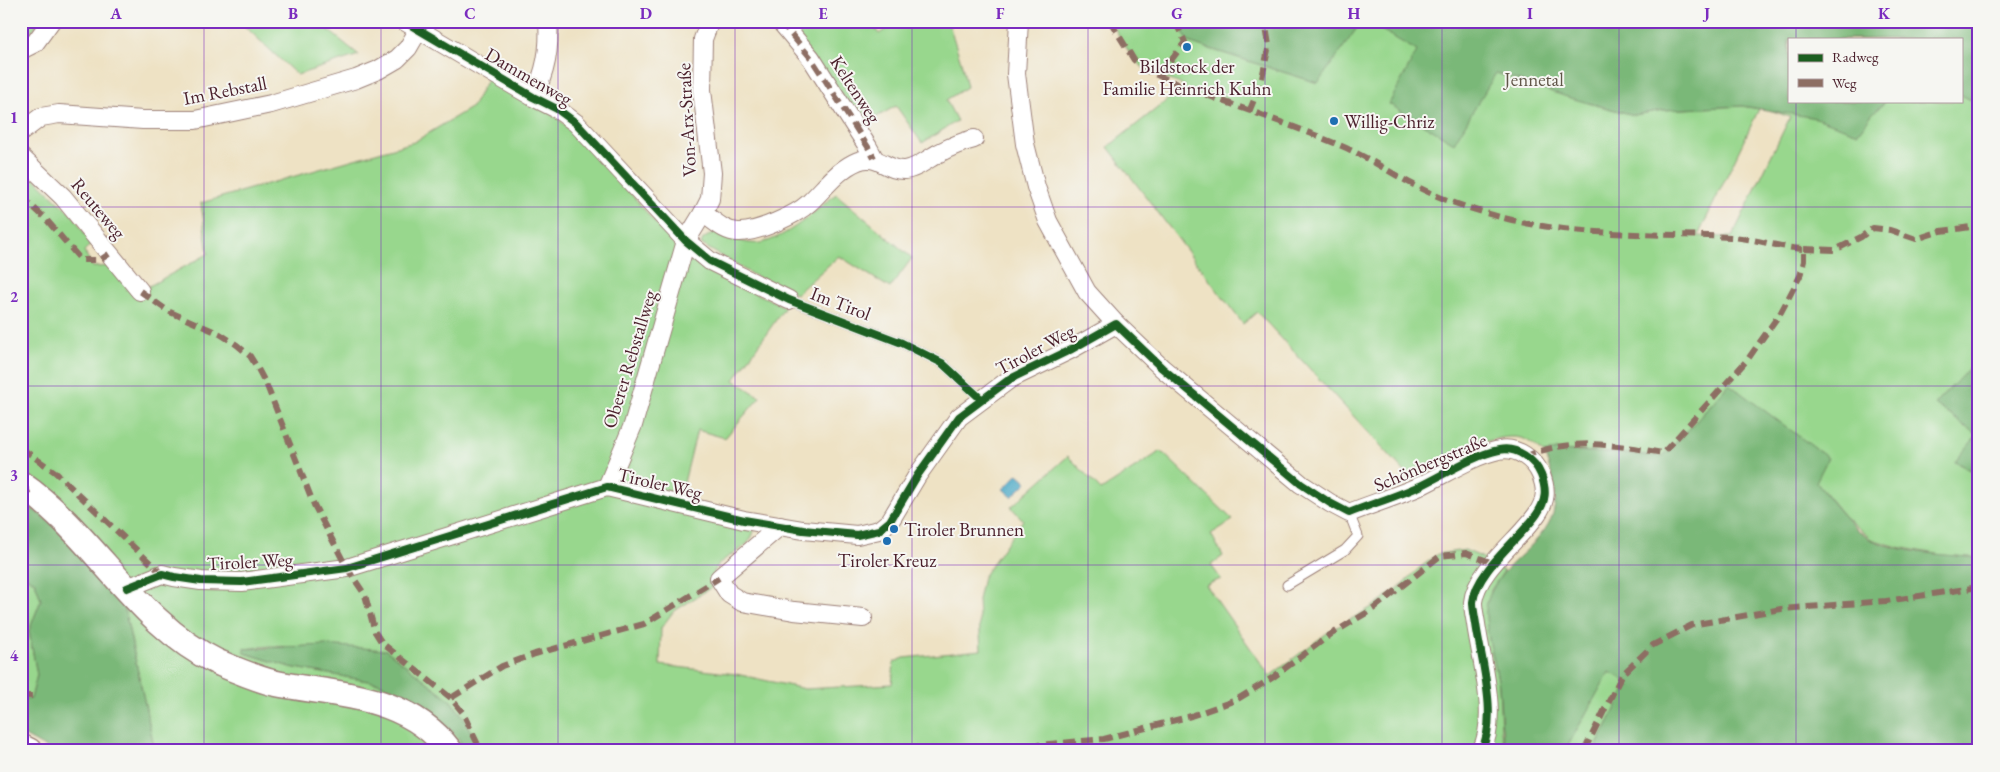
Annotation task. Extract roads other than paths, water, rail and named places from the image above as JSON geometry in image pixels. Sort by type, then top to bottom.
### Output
[{"type":"street","points":[[21,50],[35,43],[51,21]]},
{"type":"street","points":[[533,97],[542,79],[546,63],[549,45],[548,21]]},
{"type":"street","name":"Von-Arx-Straße","points":[[686,241],[710,199],[712,173],[702,90],[703,39],[710,21]]},
{"type":"street","name":"Keltenweg","points":[[780,21],[810,58],[874,158]]},
{"type":"street","points":[[1019,21],[1016,74],[1026,144],[1036,187],[1048,221],[1087,292],[1116,324],[1162,368],[1301,484],[1349,513]]},
{"type":"street","name":"Dammenweg","points":[[412,25],[533,97],[558,109],[576,122],[686,241]]},
{"type":"street","name":"Im Rebstall","points":[[21,132],[41,117],[59,114],[143,120],[195,120],[270,104],[356,79],[378,70],[396,59],[408,48],[412,25]]},
{"type":"street","points":[[703,213],[724,228],[739,232],[777,222],[807,204],[844,168],[860,160],[874,158],[896,169],[907,170],[960,143],[974,139]]},
{"type":"street","name":"Reuteweg","points":[[21,157],[63,197],[140,291]]},
{"type":"street","name":"Im Tirol","points":[[686,241],[710,260],[789,300]]},
{"type":"street","name":"Oberer Rebstallweg","points":[[607,487],[633,425],[686,241]]},
{"type":"street","name":"Tiroler Weg","points":[[127,588],[162,574],[174,578],[201,581],[242,582],[347,568],[607,487],[744,520],[802,530],[857,535],[879,530],[890,521],[918,476],[959,417],[1010,379],[1070,350],[1116,324]]},
{"type":"street","name":"Schönbergstraße","points":[[1349,513],[1418,486],[1500,449],[1527,456],[1538,466],[1546,487],[1544,503],[1526,528],[1493,563],[1479,583],[1473,602],[1488,691],[1488,733],[1481,751]]},
{"type":"street","points":[[21,484],[62,518],[170,632],[188,645],[244,674],[273,682],[358,696],[382,702],[417,721],[450,751]]},
{"type":"street","points":[[780,526],[719,578],[729,594],[742,602],[794,611],[863,618]]},
{"type":"street","points":[[21,747],[29,751]]},
{"type":"lane","name":"Im Tirol","points":[[789,300],[902,343],[942,363],[981,399]]},
{"type":"lane","points":[[1287,585],[1345,550],[1358,536],[1349,513]]},
{"type":"water","points":[[1018,474],[1027,482],[1012,497],[1003,489]]},
{"type":"place","name":"Bildstock der Familie Heinrich Kuhn","points":[[1187,47]]},
{"type":"place","name":"Willig-Chriz","points":[[1334,121]]},
{"type":"place","name":"Tiroler Brunnen","points":[[894,529]]},
{"type":"place","name":"Tiroler Kreuz","points":[[887,541]]},
{"type":"park label","name":"Jennetal","points":[[1534,79]]}]
